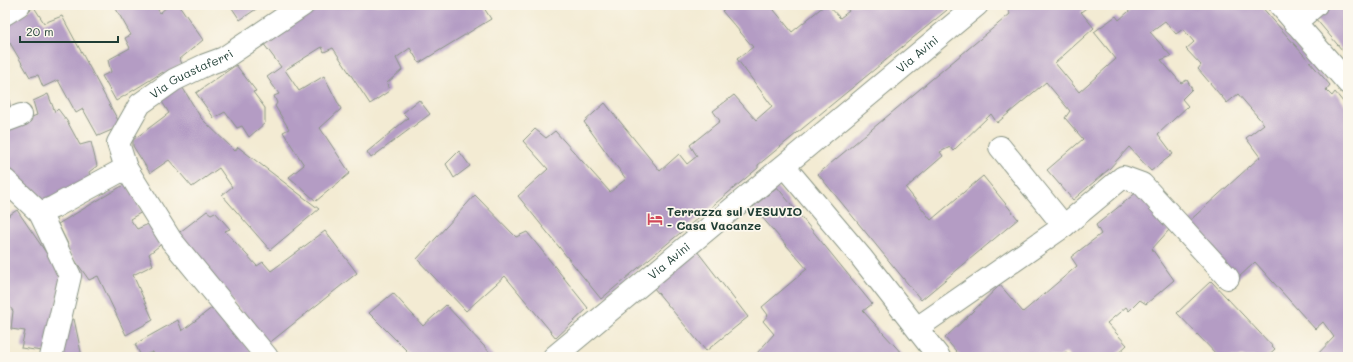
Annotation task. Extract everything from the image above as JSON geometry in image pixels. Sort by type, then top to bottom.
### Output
[{"type":"street","points":[[5,14],[19,5]]},
{"type":"street","name":"Via Guastaferri","points":[[267,357],[171,240],[166,229],[126,168],[118,143],[140,104],[174,80],[205,65],[224,58],[303,5]]},
{"type":"street","name":"Via Avini","points":[[554,357],[977,5]]},
{"type":"street","points":[[1280,5],[1348,83]]},
{"type":"street","points":[[1295,23],[1316,5]]},
{"type":"street","points":[[1000,147],[1064,226]]},
{"type":"street","points":[[784,166],[861,257],[939,357]]},
{"type":"street","points":[[40,213],[126,168]]},
{"type":"street","points":[[917,328],[1064,226],[1123,177],[1142,184],[1228,278]]},
{"type":"street","points":[[5,180],[40,213],[70,276],[51,357]]},
{"type":"building","points":[[119,5],[155,5],[160,13],[169,5],[179,5],[203,40],[180,59],[182,64],[164,75],[163,72],[116,101],[102,76],[111,72],[108,60],[130,48],[125,38],[131,35],[115,7]]},
{"type":"building","points":[[230,5],[262,5],[240,20]]},
{"type":"building","points":[[317,5],[482,5],[491,19],[419,63],[410,48],[396,58],[402,70],[387,83],[389,91],[370,104],[333,48],[324,52],[322,47],[285,70],[299,91],[324,76],[341,109],[320,128],[350,173],[316,201],[289,177],[304,165],[283,132],[289,129],[275,106],[277,103],[274,96],[279,94],[267,77],[281,67],[263,43]]},
{"type":"building","points":[[730,5],[770,5],[792,32],[825,5],[828,5],[840,18],[849,11],[846,6],[847,5],[943,5],[947,10],[758,165],[758,168],[601,299],[518,196],[548,169],[523,141],[535,129],[546,138],[555,131],[610,192],[626,179],[584,122],[605,103],[660,171],[679,154],[687,164],[697,156],[690,145],[720,121],[713,111],[734,95],[756,120],[772,106],[737,59],[753,47],[722,11]]},
{"type":"building","points":[[1006,5],[1090,5],[1081,12],[1094,28],[1055,63],[1079,92],[1116,59],[1094,32],[1116,16],[1119,20],[1136,5],[1260,5],[1330,85],[1326,90],[1332,96],[1335,92],[1348,108],[1348,357],[1315,357],[1334,337],[1323,322],[1315,329],[1255,262],[1237,279],[1186,224],[1260,157],[1246,138],[1264,124],[1238,94],[1227,103],[1198,69],[1201,65],[1186,49],[1194,42],[1183,29],[1176,34],[1165,21],[1150,32],[1171,56],[1161,60],[1181,83],[1187,80],[1192,89],[1182,99],[1188,106],[1158,134],[1173,154],[1151,171],[1129,147],[1109,169],[1073,200],[1047,170],[1083,139],[1065,118],[1070,111],[1046,82],[997,123],[991,114],[953,151],[950,147],[940,152],[943,156],[906,188],[931,220],[983,176],[1018,219],[921,300],[818,174],[1010,14]]},
{"type":"building","points":[[1330,5],[1348,5],[1348,57],[1315,18]]},
{"type":"building","points":[[34,7],[44,23],[62,16],[121,126],[98,136],[83,109],[76,113],[58,80],[43,87],[38,75],[30,77],[10,43],[5,47],[5,27]]},
{"type":"building","points":[[236,65],[256,91],[253,92],[265,108],[265,123],[249,137],[242,126],[237,128],[225,112],[214,118],[196,93]]},
{"type":"building","points":[[5,83],[11,109],[5,111]]},
{"type":"building","points":[[181,85],[201,118],[235,151],[238,147],[319,209],[270,250],[222,195],[232,187],[219,168],[192,187],[169,160],[150,173],[133,146],[133,140],[169,113],[159,97]]},
{"type":"building","points":[[48,94],[55,112],[58,109],[67,121],[80,145],[91,142],[97,166],[89,172],[91,182],[45,206],[5,173],[5,136],[7,135],[11,125],[37,115],[33,101]]},
{"type":"building","points":[[419,100],[430,114],[371,158],[367,152],[408,118],[403,113]]},
{"type":"building","points":[[459,151],[470,166],[454,178],[446,164]]},
{"type":"building","points":[[127,183],[142,212],[130,219],[137,229],[153,222],[164,242],[149,254],[153,265],[133,275],[153,320],[126,335],[98,276],[89,280],[67,249],[69,246],[58,224]]},
{"type":"building","points":[[777,187],[872,304],[863,311],[905,357],[760,357],[757,353],[774,334],[763,321],[768,315],[762,307],[807,269],[753,207]]},
{"type":"building","points":[[1137,192],[1169,230],[1152,249],[1174,280],[1146,304],[1140,300],[1129,311],[1126,307],[1107,323],[1127,345],[1114,357],[1070,357],[1066,352],[1060,357],[961,357],[945,338],[1000,285],[1023,312],[1077,266],[1071,257],[1101,234],[1096,225]]},
{"type":"building","points":[[475,195],[516,237],[527,232],[588,308],[556,338],[505,276],[466,311],[417,259]]},
{"type":"building","points":[[17,210],[62,276],[49,352],[21,348],[25,331],[11,329],[13,311],[5,300],[5,218]]},
{"type":"building","points":[[207,211],[211,214],[215,212],[230,229],[225,231],[257,266],[263,262],[271,271],[325,231],[357,273],[268,344],[176,235]]},
{"type":"building","points":[[697,251],[748,317],[706,351],[653,287]]},
{"type":"building","points":[[1211,281],[1275,349],[1266,357],[1219,357],[1177,313]]},
{"type":"building","points":[[393,293],[423,326],[446,305],[494,357],[413,357],[369,313]]},
{"type":"building","points":[[213,307],[257,357],[155,357],[153,352],[141,356],[135,344],[178,320],[182,331]]},
{"type":"building","points":[[74,319],[82,357],[59,357],[63,322]]},
{"type":"building","points":[[717,353],[720,357],[711,357]]},
{"type":"place","name":"Terrazza sul VESUVIO - Casa Vacanze","points":[[655,219]]}]
